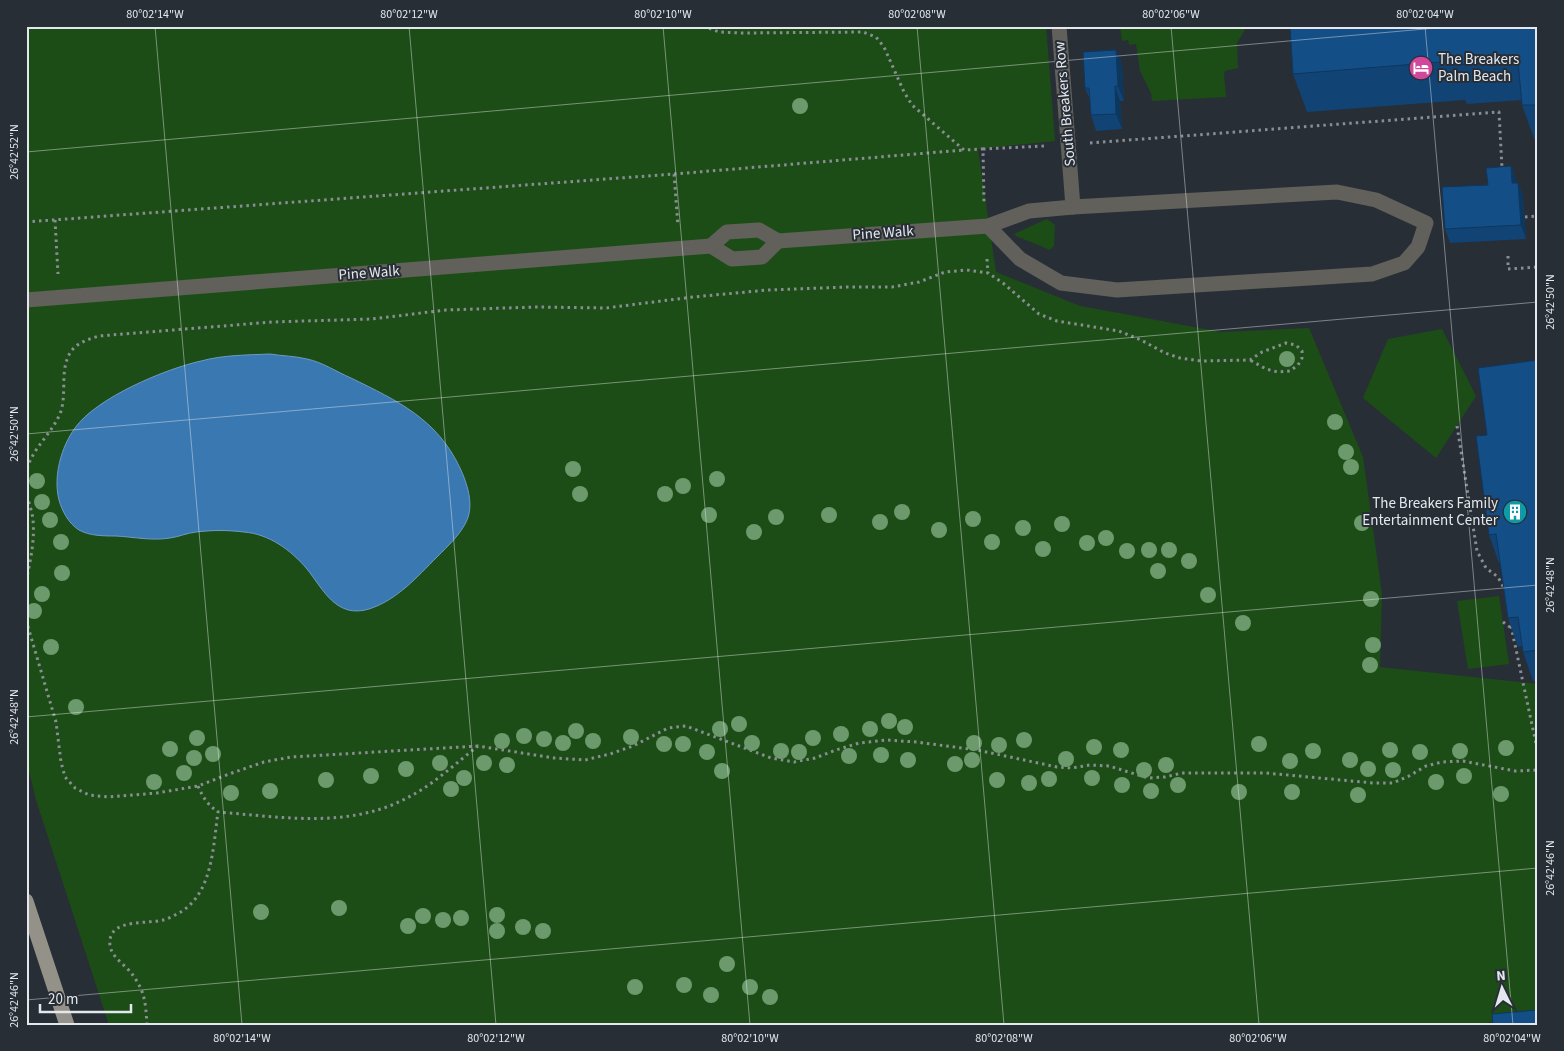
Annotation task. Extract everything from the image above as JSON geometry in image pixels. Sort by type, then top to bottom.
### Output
[{"type":"main road","points":[[26,901],[67,1025]]},
{"type":"lane","name":"South Breakers Row","points":[[1059,26],[1073,207]]},
{"type":"lane","name":"Pine Walk","points":[[778,241],[986,226],[1029,211],[1073,207],[1336,192],[1376,200],[1426,223],[1418,247],[1404,263],[1372,274],[1117,290],[1061,283],[1020,259],[986,226]]},
{"type":"lane","points":[[759,230],[778,241],[762,257],[756,258],[732,259],[711,246],[727,232],[759,230]]},
{"type":"lane","name":"Pine Walk","points":[[26,300],[711,246]]},
{"type":"path","points":[[703,26],[719,32],[862,32],[876,37],[884,47],[912,106],[964,150]]},
{"type":"path","points":[[26,222],[674,174],[964,150],[1068,145],[1499,112],[1502,171]]},
{"type":"path","points":[[982,149],[988,273]]},
{"type":"path","points":[[674,174],[679,249]]},
{"type":"path","points":[[1525,217],[1538,216]]},
{"type":"path","points":[[55,220],[59,298]]},
{"type":"path","points":[[1508,256],[1508,269],[1538,267]]},
{"type":"path","points":[[26,475],[27,466],[53,428],[61,410],[66,365],[72,351],[82,341],[99,336],[272,322],[372,319],[446,310],[536,307],[606,308],[768,290],[892,287],[919,282],[945,272],[968,270],[988,273],[1003,283],[1039,314],[1058,321],[1119,331],[1180,358],[1201,361],[1250,360],[1266,369],[1278,372],[1290,371],[1298,365],[1302,358],[1302,351],[1296,345],[1286,343],[1262,352],[1250,360]]},
{"type":"path","points":[[1457,426],[1477,551],[1486,568],[1498,577],[1506,597]]},
{"type":"path","points":[[26,489],[33,518],[34,539],[26,582]]},
{"type":"path","points":[[1500,582],[1508,580]]},
{"type":"path","points":[[26,620],[56,722],[61,762],[65,777],[75,788],[88,795],[108,797],[198,786],[264,762],[291,757],[478,746],[554,758],[585,760],[633,746],[668,728],[686,726],[771,758],[794,762],[815,758],[859,743],[887,740],[977,750],[1057,767],[1109,766],[1148,778],[1182,773],[1266,773],[1373,784],[1393,783],[1426,766],[1442,762],[1463,761],[1515,771],[1538,770]]},
{"type":"path","points":[[1510,621],[1538,752]]},
{"type":"path","points":[[1503,622],[1512,629]]},
{"type":"path","points":[[198,786],[202,797],[218,812],[327,819],[355,816],[408,798],[478,746]]},
{"type":"path","points":[[148,1025],[146,1005],[141,989],[132,974],[117,960],[111,949],[110,939],[115,930],[127,924],[163,920],[179,913],[193,903],[203,888],[209,870],[218,812]]},
{"type":"green space","points":[[26,26],[1046,26],[1055,141],[978,149],[996,272],[1080,306],[1221,332],[1309,328],[1363,457],[1382,594],[1380,667],[1538,684],[1538,1014],[1475,1025],[109,1025],[36,800],[26,759]]},
{"type":"green space","points":[[1120,26],[1247,26],[1237,43],[1238,68],[1225,71],[1224,74],[1226,97],[1152,101],[1151,93],[1140,71],[1136,44],[1129,45],[1128,40],[1122,41]]},
{"type":"green space","points":[[1047,219],[1055,225],[1054,246],[1050,250],[1014,234]]},
{"type":"green space","points":[[1442,329],[1476,396],[1436,458],[1363,398],[1388,339]]},
{"type":"green space","points":[[1499,596],[1509,664],[1468,669],[1457,601]]},
{"type":"water","points":[[270,354],[313,360],[368,386],[400,404],[428,424],[440,436],[451,451],[463,474],[469,494],[470,507],[467,520],[461,530],[450,544],[414,580],[398,594],[379,605],[358,611],[348,610],[339,606],[325,593],[307,569],[287,549],[253,533],[220,530],[156,539],[97,535],[83,532],[75,527],[66,517],[62,508],[57,491],[57,482],[62,453],[75,428],[98,406],[132,386],[186,365],[209,359]]},
{"type":"building","points":[[1290,26],[1538,26],[1538,105],[1522,105],[1518,61],[1453,65],[1453,61],[1293,74]]},
{"type":"building","points":[[1116,50],[1118,86],[1115,86],[1116,114],[1091,115],[1089,88],[1085,88],[1083,52]]},
{"type":"building","points":[[1511,166],[1512,183],[1518,183],[1521,225],[1445,229],[1442,187],[1488,185],[1486,168]]},
{"type":"building","name":"The Breakers Family Entertainment Center","points":[[1538,360],[1538,650],[1523,652],[1518,617],[1508,618],[1496,534],[1489,535],[1476,436],[1487,435],[1478,368]]},
{"type":"building","points":[[1538,1010],[1538,1025],[1493,1025],[1492,1014]]},
{"type":"place","name":"The Breakers Palm Beach","points":[[1421,68]]},
{"type":"place","name":"The Breakers Family Entertainment Center","points":[[1515,512]]}]
